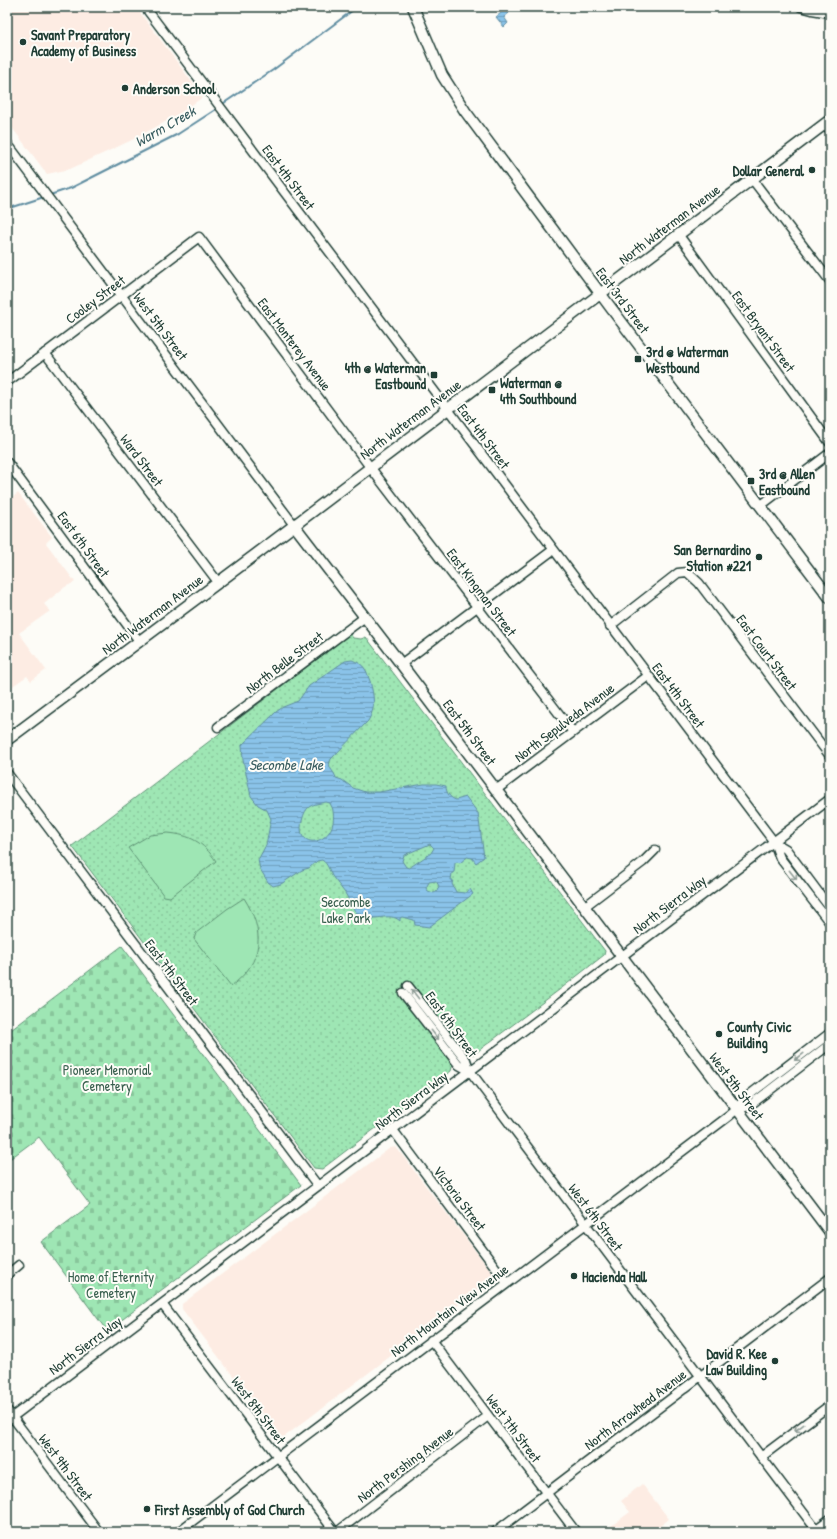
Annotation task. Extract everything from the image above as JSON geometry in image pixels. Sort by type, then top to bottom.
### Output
[{"type":"main road","name":"East 3rd Street","points":[[413,7],[433,56],[453,93],[600,293],[830,598]]},
{"type":"main road","name":"North Waterman Avenue","points":[[7,740],[752,178],[830,121]]},
{"type":"main road","name":"East 5th Street","points":[[294,525],[622,957]]},
{"type":"main road","name":"West 5th Street","points":[[622,957],[830,1232]]},
{"type":"street","name":"East 4th Street","points":[[145,7],[224,114],[774,842]]},
{"type":"street","points":[[801,7],[830,13]]},
{"type":"street","name":"West 5th Street","points":[[7,143],[294,525]]},
{"type":"street","points":[[752,178],[830,280]]},
{"type":"street","name":"East Bryant Street","points":[[678,234],[830,443]]},
{"type":"street","name":"Cooley Street","points":[[7,382],[199,237]]},
{"type":"street","name":"East Monterey Avenue","points":[[199,237],[370,467]]},
{"type":"street","name":"Ward Street","points":[[45,353],[218,582]]},
{"type":"street","points":[[760,506],[830,453]]},
{"type":"street","name":"East 6th Street","points":[[7,462],[139,641]]},
{"type":"street","name":"East Kingman Street","points":[[370,467],[573,732]]},
{"type":"street","points":[[401,664],[553,550]]},
{"type":"street","name":"East Court Street","points":[[610,626],[678,573],[687,572],[695,578],[830,756]]},
{"type":"street","name":"North Belle Street","points":[[218,727],[365,617]]},
{"type":"street","name":"North Sepulveda Avenue","points":[[496,790],[648,676]]},
{"type":"street","name":"East 7th Street","points":[[7,773],[318,1186]]},
{"type":"street","name":"North Sierra Way","points":[[9,1416],[162,1304],[830,799]]},
{"type":"street","points":[[774,842],[786,848],[830,908]]},
{"type":"street","points":[[774,842],[780,858],[830,923]]},
{"type":"street","points":[[584,907],[643,862],[655,850]]},
{"type":"street","name":"East 6th Street","points":[[406,990],[466,1060],[470,1071]]},
{"type":"street","name":"North Mountain View Avenue","points":[[738,1109],[744,1099],[830,1034]]},
{"type":"street","name":"North Mountain View Avenue","points":[[178,1532],[738,1109],[749,1106],[830,1044]]},
{"type":"street","name":"West 6th Street","points":[[470,1071],[815,1531]]},
{"type":"street","name":"Victoria Street","points":[[393,1130],[507,1283]]},
{"type":"street","points":[[7,1275],[19,1265]]},
{"type":"street","name":"North Arrowhead Avenue","points":[[495,1532],[830,1278]]},
{"type":"street","name":"West 8th Street","points":[[162,1304],[336,1532]]},
{"type":"street","name":"West 7th Street","points":[[431,1340],[576,1532]]},
{"type":"street","points":[[761,1457],[830,1405]]},
{"type":"street","name":"West 9th Street","points":[[9,1416],[99,1532]]},
{"type":"street","name":"North Pershing Avenue","points":[[336,1532],[488,1416]]},
{"type":"street","points":[[815,1531],[830,1519]]},
{"type":"shaded area","name":"Anderson School","points":[[7,7],[136,7],[203,97],[176,116],[132,140],[70,169],[47,174],[7,121]]},
{"type":"shaded area","points":[[18,493],[52,537],[46,543],[75,582],[65,587],[44,604],[50,611],[19,633],[46,670],[31,681],[27,676],[7,690],[7,502]]},
{"type":"shaded area","points":[[396,1147],[493,1274],[491,1280],[284,1437],[279,1436],[182,1309],[182,1304],[390,1148]]},
{"type":"shaded area","points":[[642,1484],[669,1519],[653,1532],[603,1532],[630,1512],[621,1501]]},
{"type":"green space","name":"Seccombe Lake Park","points":[[350,634],[353,638],[361,639],[366,637],[605,951],[604,955],[563,987],[474,1054],[469,1054],[452,1067],[451,1071],[322,1169],[314,1168],[72,846]]},
{"type":"green space","points":[[168,833],[189,838],[201,844],[216,861],[170,897],[164,896],[128,848],[150,835]]},
{"type":"green space","points":[[244,898],[251,910],[255,922],[258,934],[258,945],[250,967],[242,977],[231,986],[194,939],[196,933]]},
{"type":"green space","name":"Pioneer Memorial Cemetery","points":[[122,946],[301,1185],[107,1331],[41,1242],[90,1205],[39,1137],[7,1161],[7,1033]]},
{"type":"water","points":[[506,9],[509,13],[504,17],[508,23],[504,27],[496,17]]},
{"type":"water","name":"Secombe Lake","points":[[352,660],[359,663],[366,670],[370,681],[374,702],[371,716],[368,721],[331,759],[329,765],[336,778],[342,780],[353,788],[365,792],[379,792],[424,784],[446,786],[450,797],[456,800],[466,797],[478,813],[484,857],[476,863],[472,858],[467,857],[460,863],[455,863],[451,880],[453,880],[452,884],[456,892],[465,893],[470,889],[473,894],[429,927],[415,925],[414,920],[402,917],[400,918],[400,921],[391,917],[365,918],[361,916],[353,909],[345,893],[332,876],[327,865],[322,860],[317,861],[309,868],[302,870],[281,884],[273,886],[268,882],[260,869],[258,860],[266,845],[271,819],[267,810],[258,805],[251,796],[243,760],[242,745],[276,712],[283,707],[298,701],[309,686],[345,661]],"holes":[[[326,802],[330,803],[333,810],[333,823],[330,831],[324,838],[317,841],[310,841],[304,838],[301,831],[305,811],[310,806]],[[430,844],[434,848],[431,853],[409,868],[406,867],[402,861],[404,855]],[[436,881],[439,886],[437,891],[434,893],[428,891],[426,888],[429,882]]]},
{"type":"waterway","name":"Warm Creek","points":[[221,105],[273,70],[357,7]]},
{"type":"waterway","name":"Warm Creek","points":[[50,195],[71,188],[178,134],[218,108]]},
{"type":"waterway","name":"Warm Creek","points":[[7,209],[44,197]]},
{"type":"place","name":"Savant Preparatory Academy of Business","points":[[23,42]]},
{"type":"place","name":"Anderson School","points":[[125,88]]},
{"type":"place","name":"Dollar General","points":[[812,170]]},
{"type":"place","name":"3rd @ Waterman Westbound","points":[[638,359]]},
{"type":"place","name":"4th @ Waterman Eastbound","points":[[434,375]]},
{"type":"place","name":"Waterman @ 4th Southbound","points":[[492,390]]},
{"type":"place","name":"3rd @ Allen Eastbound","points":[[751,481]]},
{"type":"place","name":"San Bernardino Station #221","points":[[759,557]]},
{"type":"place","name":"County Civic Building","points":[[719,1034]]},
{"type":"place","name":"Hacienda Hall","points":[[574,1276]]},
{"type":"place","name":"David R. Kee Law Building","points":[[775,1361]]},
{"type":"place","name":"First Assembly of God Church","points":[[147,1509]]},
{"type":"park label","name":"Home of Eternity Cemetery","points":[[111,1284]]}]
